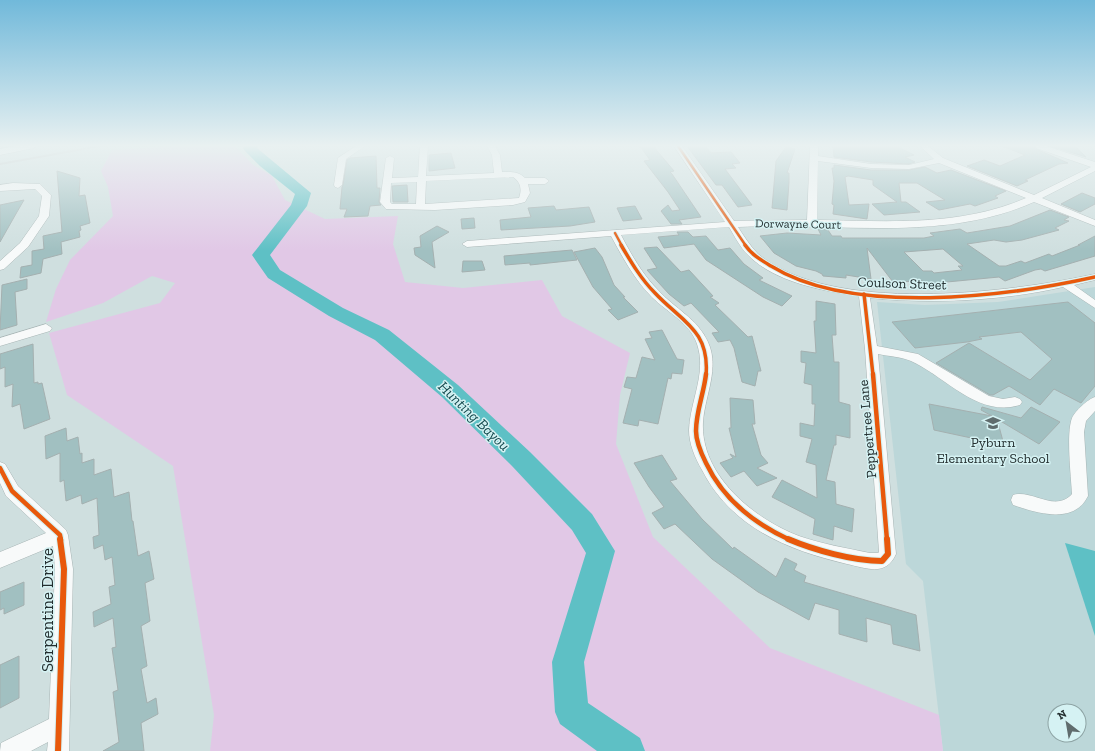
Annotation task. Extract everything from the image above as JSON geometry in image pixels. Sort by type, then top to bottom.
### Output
[{"type":"street","points":[[387,181],[386,205],[393,208],[518,202],[524,197],[524,181]]},
{"type":"street","points":[[420,206],[422,181]]},
{"type":"street","name":"Coulson Street","points":[[702,181],[755,257],[779,272],[804,283],[828,290],[864,294],[930,297],[981,296],[1067,285],[1095,277]]},
{"type":"street","points":[[812,223],[813,181]]},
{"type":"street","points":[[992,181],[1095,222]]},
{"type":"street","name":"Dorwayne Court","points":[[467,244],[732,224],[812,223],[888,226],[951,222],[999,212],[1033,198],[1067,181]]},
{"type":"street","points":[[0,188],[13,186],[37,186],[47,195],[44,216],[24,245],[0,267]]},
{"type":"street","name":"Peppertree Lane","points":[[615,233],[633,267],[643,282],[695,330],[703,342],[708,368],[695,433],[701,454],[712,478],[727,497],[768,529],[792,541],[870,561],[882,561],[888,554],[871,349],[864,294]]},
{"type":"street","points":[[1067,285],[1095,305]]},
{"type":"street","points":[[0,342],[46,328]]},
{"type":"street","points":[[871,349],[914,357],[985,400],[1003,404],[1015,402]]},
{"type":"street","points":[[1019,500],[1062,508],[1070,507],[1076,503],[1080,496],[1079,419],[1095,402]]},
{"type":"street","name":"Serpentine Drive","points":[[0,468],[12,490],[60,536],[64,569],[58,751]]},
{"type":"street","points":[[0,560],[60,536]]},
{"type":"street","points":[[9,751],[59,725]]},
{"type":"shaded area","points":[[105,181],[275,181],[285,200],[325,219],[398,216],[393,244],[405,282],[463,288],[542,280],[562,316],[630,353],[620,395],[616,444],[653,537],[770,648],[939,715],[943,751],[210,751],[214,715],[173,466],[67,395],[49,333],[160,303],[175,283],[152,276],[103,303],[46,322],[56,289],[70,260],[113,216],[108,187]]},
{"type":"shaded area","name":"Pyburn Elementary School","points":[[1095,287],[1095,751],[943,751],[923,581],[906,564],[877,302],[925,305],[998,302]]},
{"type":"water","points":[[1065,543],[1095,551],[1095,636]]},
{"type":"building","points":[[58,181],[80,181],[79,196],[85,195],[90,223],[80,226],[80,237],[61,242],[62,254],[43,259],[41,273],[20,278],[21,267],[32,265],[32,251],[44,249],[43,236],[62,232]]},
{"type":"building","points":[[344,181],[377,181],[377,188],[380,188],[379,202],[381,205],[370,206],[368,216],[344,217],[347,209],[340,209]]},
{"type":"building","points":[[660,181],[677,181],[701,217],[679,220],[682,224],[671,224],[661,211],[668,205],[672,211],[680,210]]},
{"type":"building","points":[[713,181],[734,181],[752,205],[738,207],[722,185],[716,185]]},
{"type":"building","points":[[774,181],[789,181],[787,210],[772,208]]},
{"type":"building","points":[[834,181],[846,181],[849,205],[869,204],[867,219],[833,214],[834,205],[832,204]]},
{"type":"building","points":[[873,181],[980,181],[1006,191],[995,196],[998,198],[975,206],[970,204],[939,210],[926,202],[945,200],[917,183],[899,183],[901,202],[906,202],[920,212],[884,215],[872,204],[897,202],[873,185]]},
{"type":"building","points":[[1005,181],[1028,181],[1017,186]]},
{"type":"building","points":[[407,185],[408,202],[393,202],[392,186]]},
{"type":"building","points":[[1082,193],[1095,198],[1095,204],[1080,212],[1061,204]]},
{"type":"building","points":[[24,200],[17,212],[0,242],[0,205]]},
{"type":"building","points":[[554,206],[556,210],[589,207],[595,222],[570,226],[501,230],[500,220],[531,217],[528,208]]},
{"type":"building","points":[[635,206],[642,219],[623,221],[617,208]]},
{"type":"building","points":[[1050,210],[1069,217],[1064,220],[1069,221],[1055,228],[1059,230],[1022,240],[1006,242],[994,240],[967,244],[999,266],[1006,266],[1021,261],[1025,263],[1049,254],[1052,256],[1080,245],[1078,245],[1095,236],[1095,256],[1045,271],[1041,269],[1035,270],[1005,281],[999,277],[926,284],[923,281],[893,282],[867,248],[871,279],[846,275],[846,278],[823,276],[816,271],[796,266],[774,253],[760,236],[787,233],[821,235],[818,229],[828,230],[832,236],[841,236],[842,238],[924,238],[934,236],[930,233],[960,229],[967,233],[1010,226]],"holes":[[[943,249],[963,266],[958,266],[962,270],[934,273],[932,271],[923,271],[904,252]]]},
{"type":"building","points":[[474,218],[475,228],[462,229],[461,219]]},
{"type":"building","points":[[437,226],[449,232],[432,242],[435,268],[415,255],[414,248],[421,247],[420,236]]},
{"type":"building","points":[[677,232],[688,232],[693,237],[706,236],[718,250],[730,248],[744,264],[763,278],[759,280],[792,296],[782,306],[763,297],[706,260],[694,244],[664,248],[658,237],[679,235]]},
{"type":"building","points":[[657,247],[681,272],[689,270],[713,296],[710,297],[719,303],[715,305],[748,337],[752,336],[761,371],[758,371],[755,386],[742,382],[734,348],[730,340],[718,342],[712,333],[719,332],[691,303],[684,306],[669,294],[647,270],[657,268],[644,248]]},
{"type":"building","points":[[595,248],[602,257],[614,285],[625,297],[623,297],[638,312],[618,320],[608,310],[612,309],[593,287],[574,252]]},
{"type":"building","points":[[572,250],[577,260],[530,265],[530,263],[505,265],[504,256]]},
{"type":"building","points":[[463,261],[482,261],[485,270],[462,272]]},
{"type":"building","points":[[27,279],[27,289],[15,292],[17,325],[0,330],[2,285]]},
{"type":"building","points":[[816,301],[835,304],[836,335],[832,335],[834,362],[839,362],[839,402],[850,405],[850,438],[836,435],[836,445],[834,445],[826,480],[835,482],[836,504],[854,509],[852,532],[834,526],[833,540],[813,534],[815,519],[772,497],[782,480],[817,498],[816,465],[806,462],[812,439],[800,436],[800,423],[814,426],[815,404],[812,404],[812,385],[804,383],[806,363],[801,362],[801,351],[816,353],[814,321],[816,321]]},
{"type":"building","points":[[1068,302],[1095,323],[1095,386],[1081,403],[1054,389],[1040,405],[1009,386],[993,395],[990,395],[936,363],[969,343],[1030,380],[1052,359],[1021,332],[979,337],[982,339],[967,342],[915,348],[892,322]]},
{"type":"building","points":[[662,330],[677,359],[684,360],[682,374],[672,373],[671,379],[668,378],[658,424],[639,420],[638,426],[623,423],[632,389],[624,387],[627,377],[636,378],[642,357],[655,360],[645,339],[652,338],[649,332]]},
{"type":"building","points":[[33,344],[34,383],[42,383],[50,419],[24,429],[20,404],[12,407],[13,384],[5,387],[5,367],[0,369],[0,354]]},
{"type":"building","points":[[730,398],[753,400],[755,424],[752,424],[761,455],[768,463],[757,468],[777,478],[757,486],[744,471],[731,477],[720,463],[733,458],[730,454],[736,457],[729,428],[731,428]]},
{"type":"building","points":[[929,404],[992,416],[981,410],[982,407],[1021,418],[1031,407],[1060,422],[1039,444],[997,419],[1004,445],[934,430]]},
{"type":"building","points":[[66,428],[67,441],[78,437],[80,454],[82,453],[82,463],[94,459],[94,475],[111,469],[114,497],[129,492],[138,556],[149,551],[154,579],[145,583],[150,621],[141,626],[147,666],[141,669],[147,703],[156,698],[158,714],[141,723],[144,751],[103,751],[119,742],[113,692],[118,690],[112,648],[116,647],[113,618],[94,627],[93,612],[111,604],[109,587],[115,585],[112,557],[105,560],[103,545],[94,549],[93,537],[99,535],[97,498],[82,504],[81,495],[66,501],[64,480],[60,482],[60,453],[46,459],[45,436]]},
{"type":"building","points":[[662,455],[677,479],[670,481],[702,519],[733,549],[734,547],[776,577],[785,558],[797,564],[794,570],[806,576],[804,582],[916,615],[920,651],[893,644],[891,625],[866,618],[867,642],[839,634],[839,610],[815,603],[809,620],[758,592],[712,559],[675,524],[664,529],[652,513],[664,507],[634,463]]},
{"type":"building","points":[[24,582],[24,605],[4,614],[4,608],[0,610],[0,592]]},
{"type":"building","points":[[19,656],[19,698],[0,708],[0,665]]},
{"type":"waterway","name":"Hunting Bayou","points":[[288,181],[303,193],[299,206],[261,255],[274,274],[336,312],[382,335],[450,391],[521,459],[582,522],[601,551],[568,662],[572,712],[627,751]]},
{"type":"cycle path","points":[[702,181],[732,226],[756,257],[787,276],[826,288],[871,295],[920,297],[969,296],[1059,285],[1095,277]]},
{"type":"cycle path","points":[[615,233],[630,260],[647,285],[666,305],[690,324],[703,343],[707,366],[706,377],[698,409],[696,436],[705,462],[722,490],[731,501],[754,520],[766,528],[800,544],[870,561],[882,561],[888,554],[871,349],[864,294]]},
{"type":"cycle path","points":[[0,468],[12,491],[60,535],[64,569],[58,751]]},
{"type":"place","name":"Pyburn Elementary School","points":[[993,423]]}]
